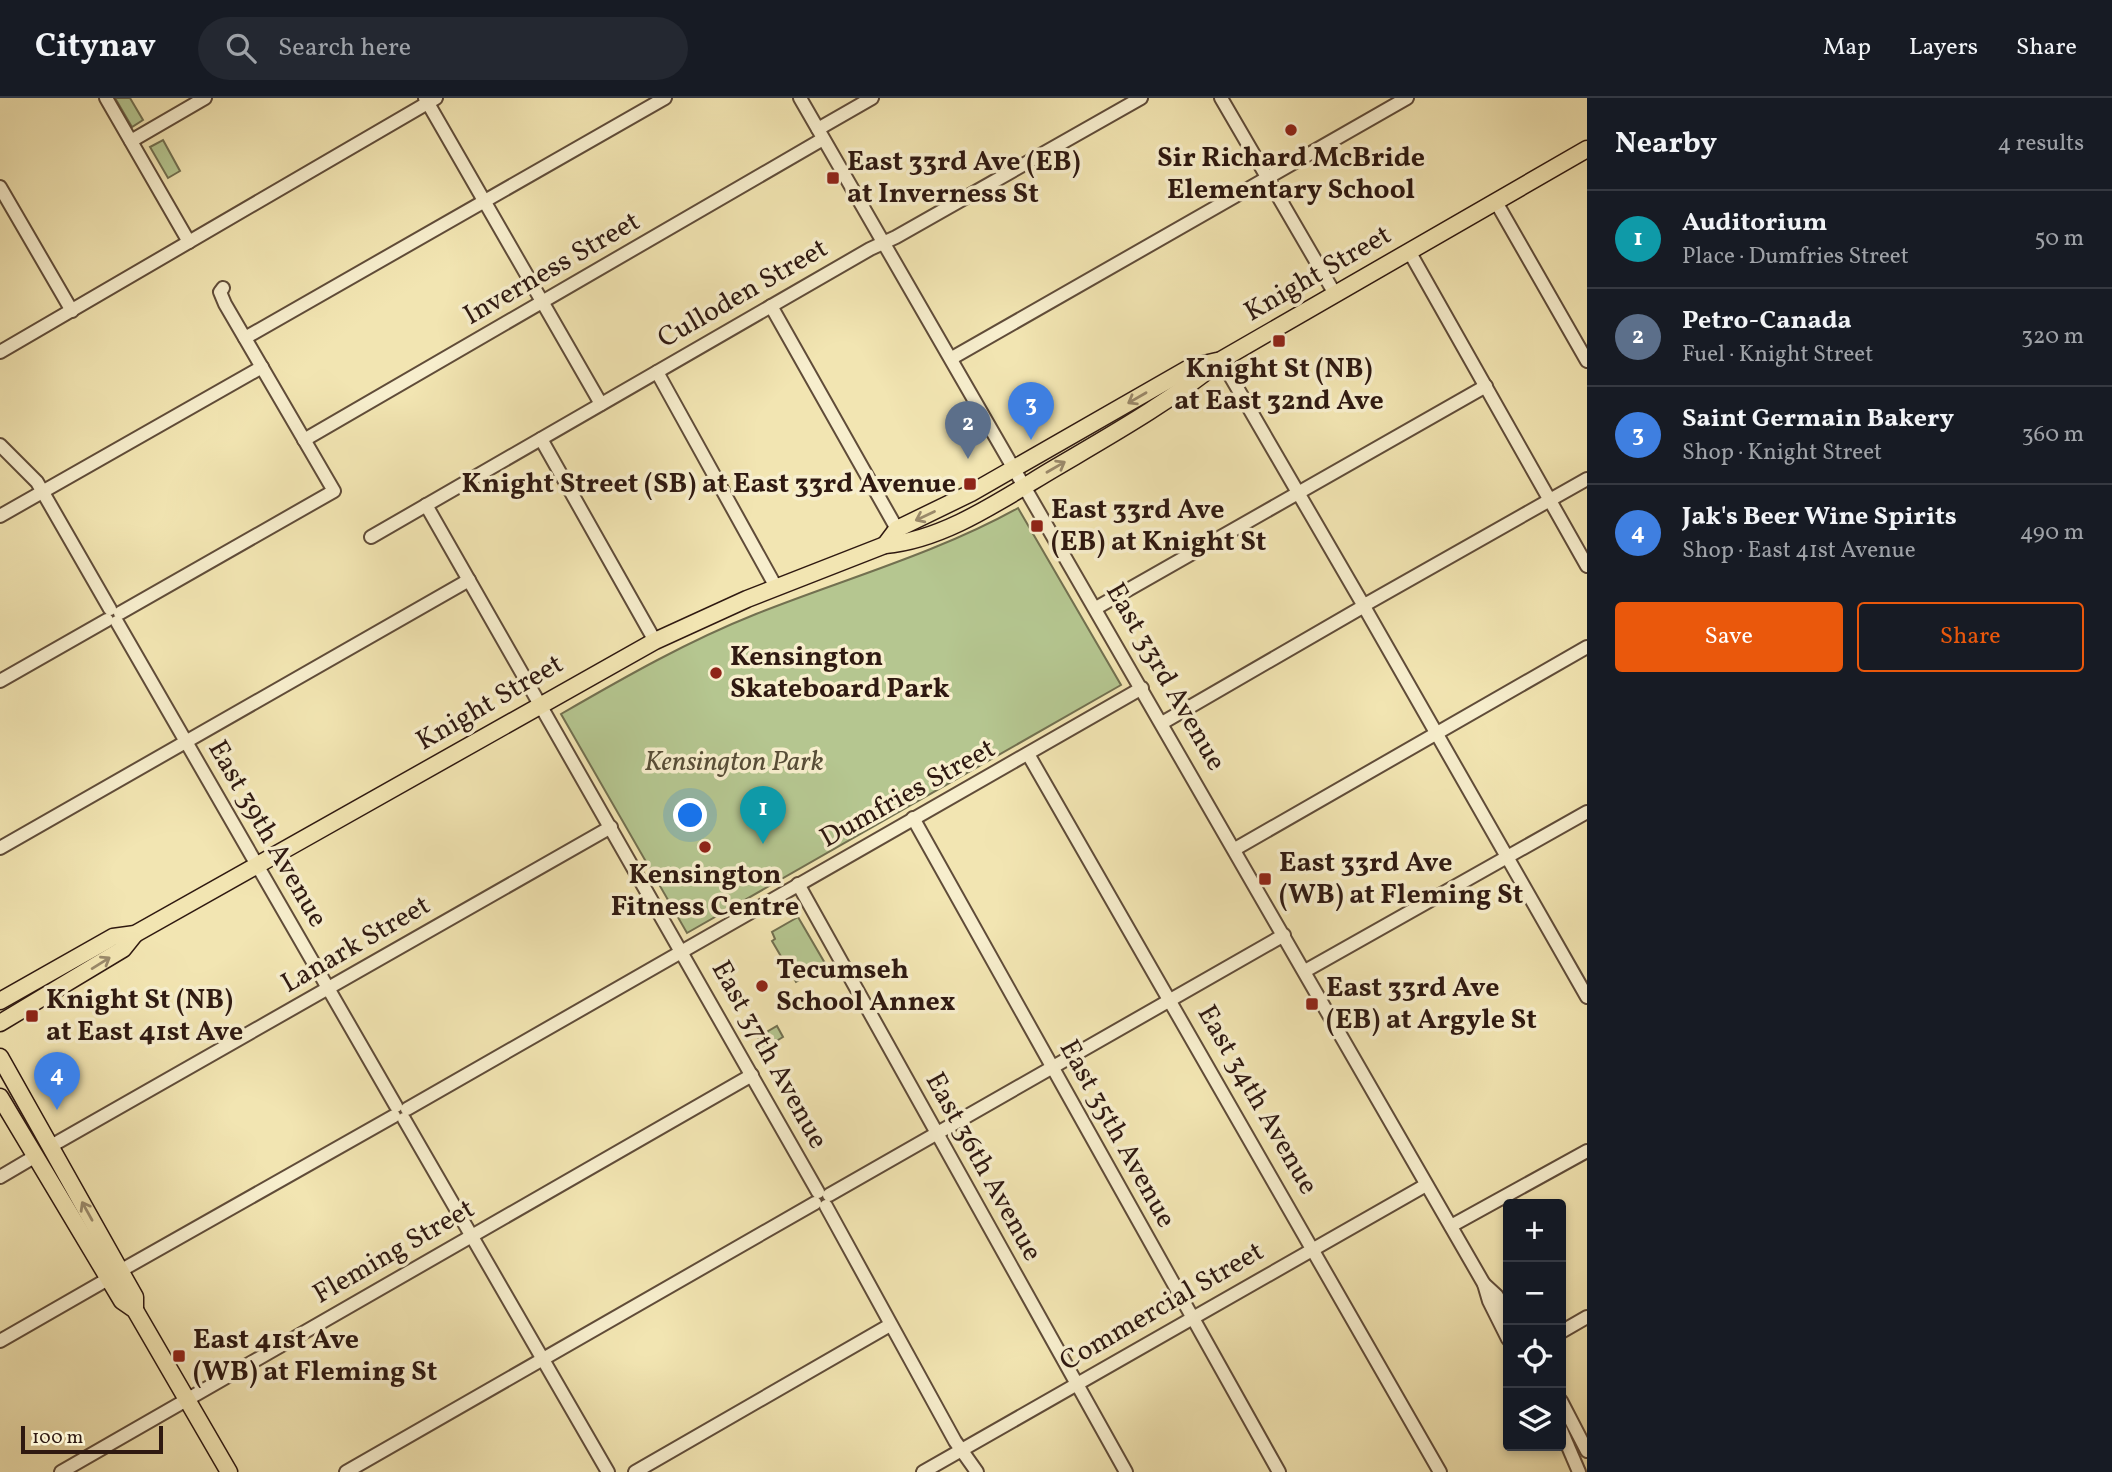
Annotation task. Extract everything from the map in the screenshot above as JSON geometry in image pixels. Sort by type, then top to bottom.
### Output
[{"type":"main road","name":"Knight Street","points":[[0,1001],[113,937],[135,934],[655,641],[776,587],[885,545],[903,544],[949,526],[1026,485],[1198,379],[1221,360],[1587,149]]},
{"type":"main road","name":"Knight Street","points":[[885,545],[897,530],[1016,468],[1191,367],[1221,360]]},
{"type":"main road","name":"Knight Street","points":[[0,1023],[123,949],[135,934]]},
{"type":"main road","points":[[0,1057],[51,1146],[114,1275],[122,1301],[135,1310],[229,1472]]},
{"type":"main road","points":[[0,1097],[34,1157],[114,1275]]},
{"type":"street","points":[[106,98],[189,242]]},
{"type":"street","points":[[131,141],[205,98]]},
{"type":"street","points":[[245,338],[665,98]]},
{"type":"street","name":"East 33rd Avenue","points":[[800,98],[1026,485],[1426,1185],[1484,1283],[1503,1306]]},
{"type":"street","name":"Inverness Street","points":[[304,440],[544,303],[821,134],[872,98]]},
{"type":"street","name":"Culloden Street","points":[[371,537],[771,306],[1141,98]]},
{"type":"street","points":[[1221,98],[1335,294]]},
{"type":"street","points":[[952,358],[1407,98]]},
{"type":"street","points":[[0,352],[430,100],[601,404]]},
{"type":"street","points":[[0,187],[72,311]]},
{"type":"street","points":[[1496,202],[1587,361]]},
{"type":"street","points":[[1409,251],[1587,566]]},
{"type":"street","points":[[0,681],[334,491],[225,304],[220,292],[223,288]]},
{"type":"street","points":[[771,306],[897,530]]},
{"type":"street","points":[[1221,360],[1507,857],[1583,979],[1587,996]]},
{"type":"street","points":[[0,516],[262,367]]},
{"type":"street","points":[[657,372],[776,587]]},
{"type":"street","points":[[1096,608],[1486,386]]},
{"type":"street","points":[[541,439],[655,641]]},
{"type":"street","name":"East 39th Avenue","points":[[0,445],[43,491],[608,1472]]},
{"type":"street","points":[[1162,723],[1587,479]]},
{"type":"street","name":"East 37th Avenue","points":[[426,505],[682,950],[890,1325],[977,1472]]},
{"type":"street","points":[[0,848],[469,580]]},
{"type":"street","points":[[1235,849],[1587,647]]},
{"type":"street","name":"Dumfries Street","points":[[0,1341],[1142,688]]},
{"type":"street","name":"East 34th Avenue","points":[[1028,754],[1172,1000],[1440,1472]]},
{"type":"street","points":[[1304,971],[1587,812]]},
{"type":"street","name":"East 35th Avenue","points":[[913,818],[1279,1472]]},
{"type":"street","name":"Lanark Street","points":[[51,1146],[611,827]]},
{"type":"street","name":"East 36th Avenue","points":[[798,884],[1126,1472]]},
{"type":"street","points":[[346,1472],[1284,934]]},
{"type":"street","name":"Fleming Street","points":[[61,1472],[752,1075]]},
{"type":"street","points":[[1451,1227],[1587,1151]]},
{"type":"street","points":[[0,1177],[34,1157]]},
{"type":"street","name":"Commercial Street","points":[[923,1472],[1426,1185]]},
{"type":"street","name":"East 33rd Avenue","points":[[1484,1283],[1489,1301],[1503,1329]]},
{"type":"street","points":[[1566,1329],[1587,1317]]},
{"type":"street","points":[[635,1472],[890,1325]]},
{"type":"street","points":[[1566,1411],[1587,1451]]},
{"type":"street","points":[[1566,1439],[1583,1471]]},
{"type":"green space","points":[[115,98],[130,98],[143,120],[132,127]]},
{"type":"green space","points":[[163,140],[180,171],[168,178],[150,147]]},
{"type":"green space","name":"Kensington Park","points":[[1018,508],[1121,685],[687,933],[561,714],[706,636],[789,601],[922,553]]},
{"type":"green space","points":[[798,917],[826,965],[796,982],[772,941],[775,939],[772,932]]},
{"type":"green space","points":[[777,1026],[783,1037],[758,1052],[753,1045],[760,1041],[758,1037]]},
{"type":"place","name":"Sir Richard McBride Elementary School","points":[[1291,130]]},
{"type":"place","name":"East 33rd Ave (EB) at Inverness St","points":[[833,178]]},
{"type":"place","name":"Knight St (NB) at East 32nd Ave","points":[[1279,341]]},
{"type":"place","name":"Saint Germain Bakery","points":[[1031,440]]},
{"type":"place","name":"Petro-Canada","points":[[968,459]]},
{"type":"place","name":"Knight Street (SB) at East 33rd Avenue","points":[[970,484]]},
{"type":"place","name":"East 33rd Ave (EB) at Knight St","points":[[1037,526]]},
{"type":"place","name":"Kensington Skateboard Park","points":[[716,673]]},
{"type":"place","name":"Auditorium","points":[[763,844]]},
{"type":"place","name":"Kensington Fitness Centre","points":[[705,847]]},
{"type":"place","name":"East 33rd Ave (WB) at Fleming St","points":[[1265,879]]},
{"type":"place","name":"Tecumseh School Annex","points":[[762,986]]},
{"type":"place","name":"East 33rd Ave (EB) at Argyle St","points":[[1312,1004]]},
{"type":"place","name":"Knight St (NB) at East 41st Ave","points":[[32,1016]]},
{"type":"place","name":"Jak's Beer Wine Spirits","points":[[57,1110]]},
{"type":"place","name":"East 41st Ave (WB) at Fleming St","points":[[179,1356]]}]
